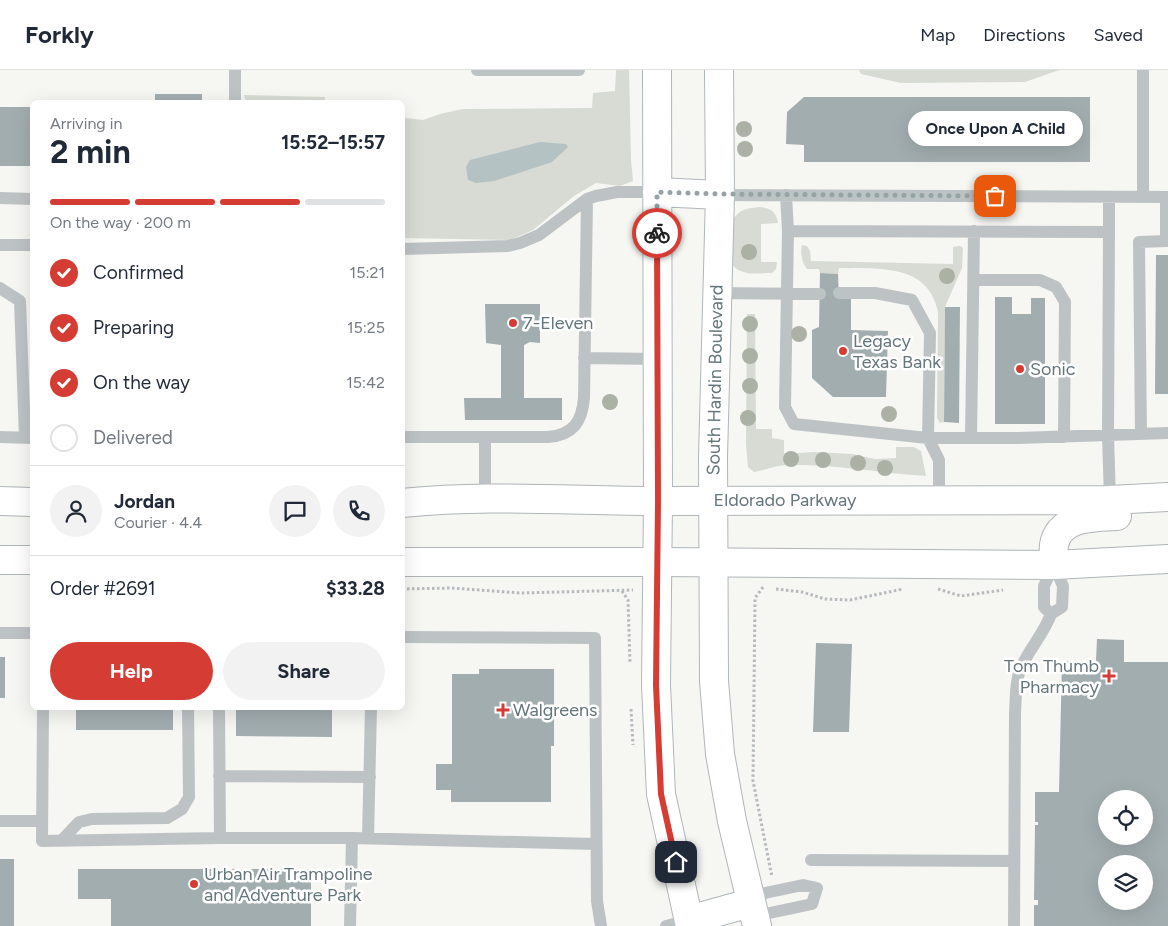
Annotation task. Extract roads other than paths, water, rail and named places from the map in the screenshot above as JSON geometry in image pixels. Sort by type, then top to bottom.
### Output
[{"type":"main road","points":[[657,70],[658,562],[656,685],[661,794],[682,924],[753,915]]},
{"type":"main road","name":"South Hardin Boulevard","points":[[719,70],[720,194],[713,501],[714,681],[720,754],[732,821],[753,915]]},
{"type":"main road","points":[[657,192],[720,194]]},
{"type":"main road","name":"Eldorado Parkway","points":[[405,503],[485,498],[713,501],[1110,500],[1168,497]]},
{"type":"main road","points":[[0,501],[30,502]]},
{"type":"main road","points":[[1054,565],[1056,538],[1061,531],[1075,520],[1152,513],[1168,508]]},
{"type":"main road","points":[[405,562],[1054,565],[1168,559]]},
{"type":"main road","points":[[0,560],[30,560]]},
{"type":"lane","points":[[235,70],[235,100]]},
{"type":"lane","points":[[477,70],[579,70]]},
{"type":"lane","points":[[1143,70],[1143,197]]},
{"type":"lane","points":[[405,249],[508,246],[520,243],[547,230],[587,199],[606,193],[657,192]]},
{"type":"lane","points":[[720,194],[1167,197],[1167,241],[1139,242],[1141,434]]},
{"type":"lane","points":[[786,195],[788,231],[786,407],[794,424],[928,438],[1064,437],[1168,433]]},
{"type":"lane","points":[[1109,197],[1108,435],[1110,500]]},
{"type":"lane","points":[[0,198],[30,199]]},
{"type":"lane","points":[[405,437],[485,438],[558,436],[572,429],[578,421],[584,406],[587,199]]},
{"type":"lane","points":[[788,231],[1109,232]]},
{"type":"lane","points":[[971,438],[974,231]]},
{"type":"lane","points":[[0,245],[30,245]]},
{"type":"lane","points":[[974,280],[1040,280],[1056,287],[1065,302],[1064,437]]},
{"type":"lane","points":[[0,288],[20,301],[29,437],[0,437]]},
{"type":"lane","points":[[839,293],[875,293],[912,300],[930,333],[928,438],[938,460],[938,499]]},
{"type":"lane","points":[[717,294],[820,294]]},
{"type":"lane","points":[[584,358],[658,359]]},
{"type":"lane","points":[[485,438],[485,498]]},
{"type":"lane","points":[[1051,614],[1044,607],[1044,586],[1054,565]]},
{"type":"lane","points":[[1014,926],[1014,713],[1017,682],[1019,671],[1046,627],[1051,614],[1062,607],[1063,586],[1054,565]]},
{"type":"lane","points":[[0,633],[30,633]]},
{"type":"lane","points":[[405,637],[595,638],[596,901],[601,926]]},
{"type":"lane","points":[[43,710],[42,841],[368,838],[596,844]]},
{"type":"lane","points":[[62,840],[79,822],[92,819],[167,818],[182,809],[189,797],[188,710]]},
{"type":"lane","points":[[219,710],[220,838]]},
{"type":"lane","points":[[368,838],[371,710]]},
{"type":"lane","points":[[219,776],[370,777]]},
{"type":"lane","points":[[0,821],[42,821]]},
{"type":"lane","points":[[350,926],[352,838]]},
{"type":"lane","points":[[811,860],[1013,861]]},
{"type":"lane","points":[[803,885],[817,888],[812,904],[753,915],[765,893],[803,885]]},
{"type":"place","name":"Once Upon A Child","points":[[995,196]]},
{"type":"place","name":"7-Eleven","points":[[513,323]]},
{"type":"place","name":"Legacy Texas Bank","points":[[843,351]]},
{"type":"place","name":"Sonic","points":[[1020,369]]},
{"type":"place","name":"Tom Thumb Pharmacy","points":[[1109,676]]},
{"type":"place","name":"Walgreens","points":[[503,710]]},
{"type":"place","name":"Urban Air Trampoline and Adventure Park","points":[[194,884]]}]
